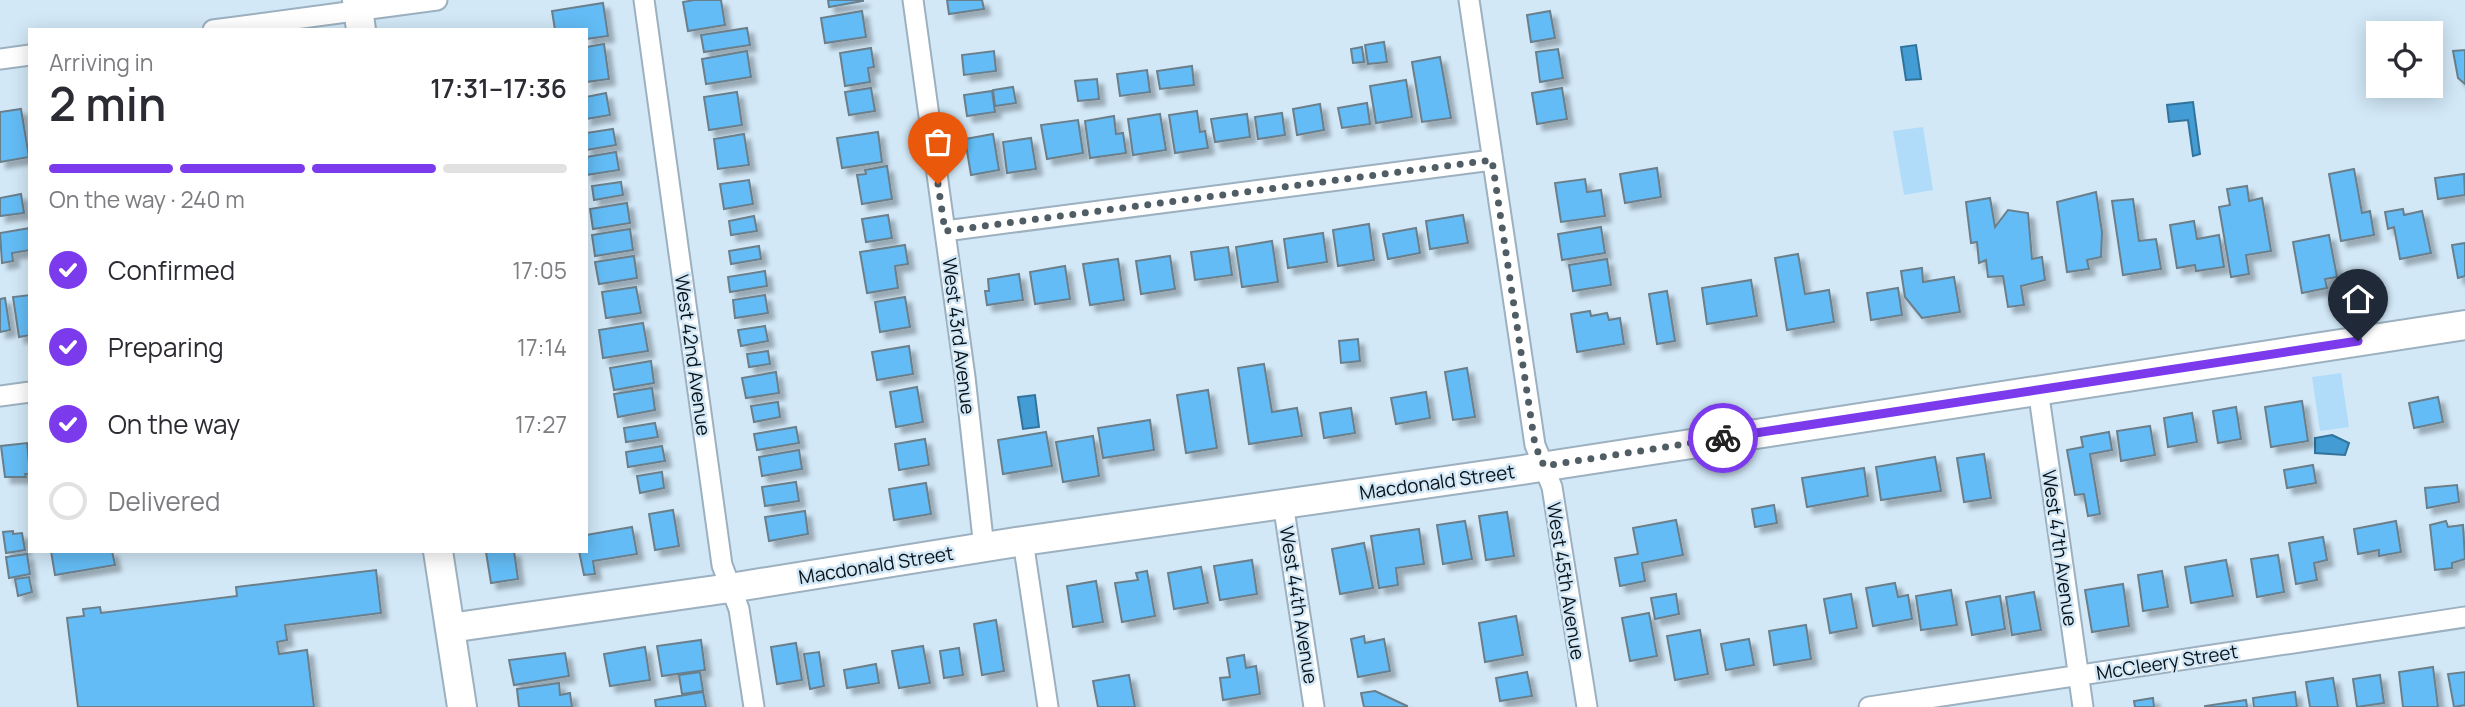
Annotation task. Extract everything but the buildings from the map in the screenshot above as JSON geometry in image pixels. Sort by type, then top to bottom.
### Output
[{"type":"street","points":[[230,28],[359,13],[437,0]]},
{"type":"street","name":"West 42nd Avenue","points":[[644,0],[723,567],[739,609],[754,707]]},
{"type":"street","name":"West 43rd Avenue","points":[[913,0],[965,377],[984,548]]},
{"type":"street","name":"West 45th Avenue","points":[[1469,0],[1535,445],[1552,487],[1587,707]]},
{"type":"street","points":[[0,59],[28,55]]},
{"type":"street","points":[[945,231],[1492,160]]},
{"type":"street","name":"Macdonald Street","points":[[450,628],[730,588],[1023,541],[1544,466],[2465,325]]},
{"type":"street","name":"West 47th Avenue","points":[[2038,389],[2083,707]]},
{"type":"street","points":[[0,396],[28,392]]},
{"type":"street","name":"West 44th Avenue","points":[[1283,503],[1314,707]]},
{"type":"street","points":[[1023,541],[1048,707]]},
{"type":"street","points":[[438,553],[462,707]]},
{"type":"street","name":"McCleery Street","points":[[1868,707],[2465,617]]},
{"type":"shaded area","points":[[1923,127],[1933,190],[1904,195],[1893,131]]},
{"type":"shaded area","points":[[2341,373],[2349,427],[2320,431],[2312,377]]},
{"type":"water","points":[[1916,45],[1921,79],[1906,80],[1901,47]]},
{"type":"water","points":[[2193,102],[2200,154],[2193,156],[2188,120],[2169,122],[2167,105]]},
{"type":"water","points":[[1035,395],[1039,427],[1023,429],[1018,397]]},
{"type":"water","points":[[2332,435],[2349,443],[2345,455],[2315,453],[2315,438]]},
{"type":"way so far","points":[[938,184],[945,231],[1492,160],[1535,445],[1544,466],[1723,438]]},
{"type":"route","points":[[1723,438],[2358,341]]}]
